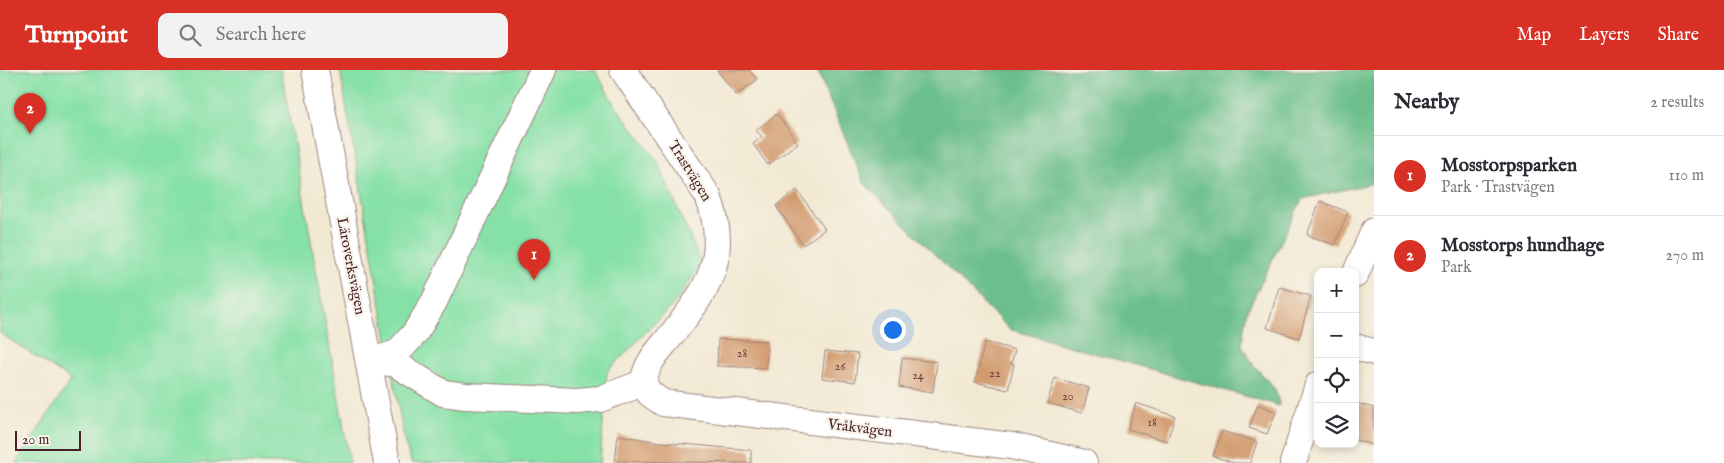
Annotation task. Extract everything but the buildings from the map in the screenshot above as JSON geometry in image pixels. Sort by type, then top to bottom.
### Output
[{"type":"street","name":"Läroverksvägen","points":[[315,70],[387,463]]},
{"type":"street","points":[[369,362],[397,353],[415,334],[434,302],[543,70]]},
{"type":"street","name":"Trastvägen","points":[[623,70],[708,196],[716,219],[717,255],[711,278],[690,312],[646,366],[643,383]]},
{"type":"street","points":[[1358,268],[1374,231]]},
{"type":"street","points":[[1359,348],[1374,352]]},
{"type":"street","points":[[369,362],[394,363],[443,394],[466,396],[600,399],[643,383]]},
{"type":"street","name":"Vråkvägen","points":[[643,383],[650,394],[663,403],[1012,446],[1084,463]]},
{"type":"street","points":[[1293,463],[1314,397]]},
{"type":"green space","points":[[0,70],[281,70],[350,463],[16,463],[71,380],[0,333]]},
{"type":"green space","points":[[340,70],[595,70],[614,104],[657,160],[701,263],[680,297],[607,372],[600,463],[412,463],[405,444]]},
{"type":"green space","points":[[817,70],[1374,70],[1374,183],[1302,199],[1246,314],[1242,345],[1253,364],[1275,389],[1280,406],[1009,329],[864,183]]},
{"type":"place","name":"Mosstorps hundhage","points":[[30,134]]},
{"type":"place","name":"Mosstorpsparken","points":[[534,280]]}]
